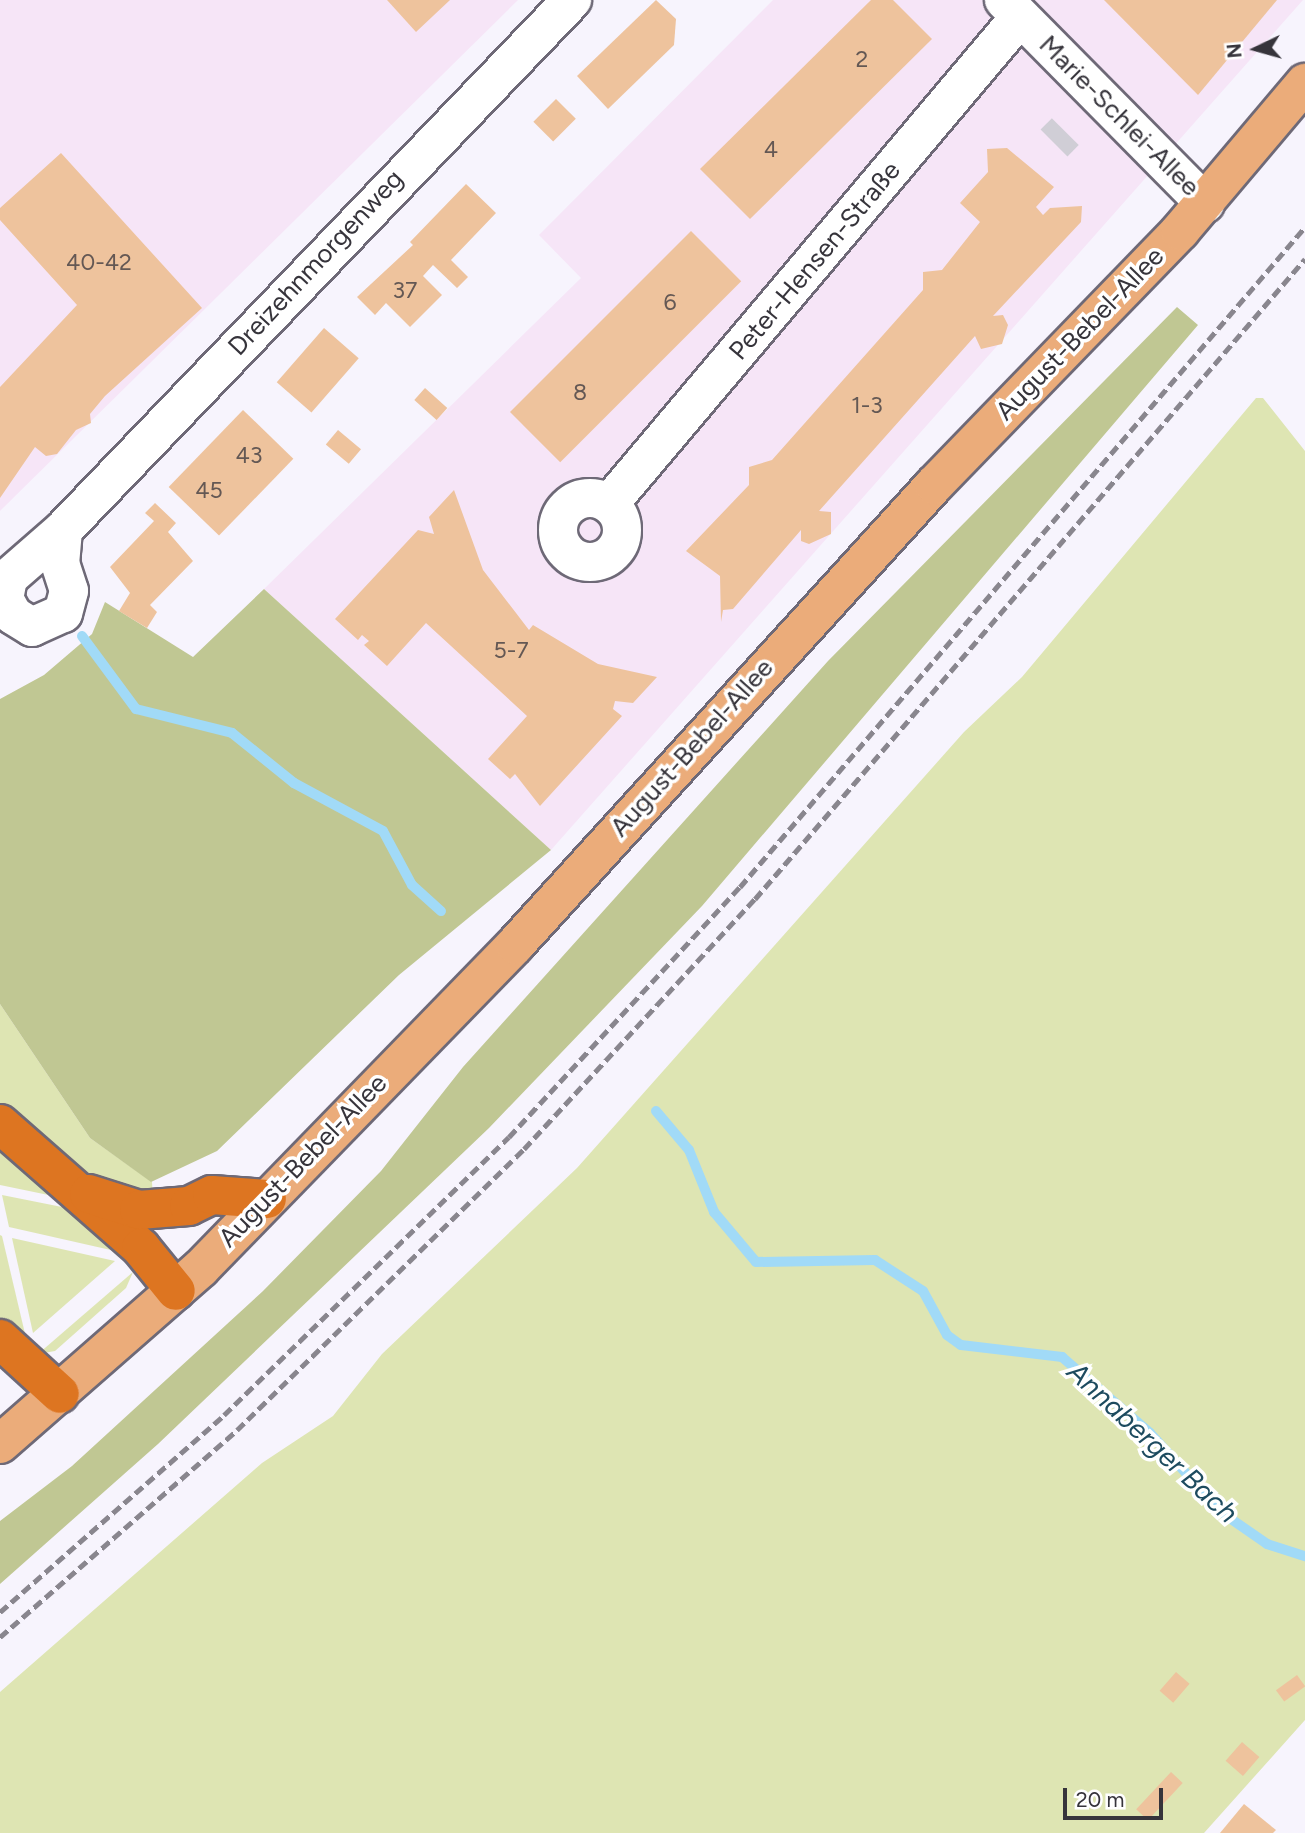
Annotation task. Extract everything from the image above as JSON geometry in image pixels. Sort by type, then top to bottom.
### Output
[{"type":"highway","points":[[0,1124],[141,1248],[176,1291]]},
{"type":"highway","points":[[72,1187],[139,1210],[189,1206],[212,1195],[267,1199]]},
{"type":"highway","points":[[0,1339],[60,1394]]},
{"type":"main road","name":"August-Bebel-Allee","points":[[0,1444],[176,1291],[515,945],[934,485],[1205,203],[1305,83]]},
{"type":"street","name":"Dreizehnmorgenweg","points":[[64,530],[572,0]]},
{"type":"street","name":"Marie-Schlei-Allee","points":[[1012,9],[1205,203]]},
{"type":"street","name":"Peter-Hensen-Straße","points":[[609,504],[1012,9]]},
{"type":"shaded area","points":[[0,0],[518,0],[0,511]]},
{"type":"shaded area","points":[[773,0],[1303,0],[551,850],[264,589],[581,278],[539,235]]},
{"type":"green space","points":[[1177,307],[1198,325],[702,906],[489,1128],[158,1444],[0,1584],[0,1521],[72,1466],[263,1291],[381,1171],[463,1067],[828,661]]},
{"type":"green space","points":[[1256,398],[1263,398],[1305,451],[1305,1720],[1204,1833],[0,1833],[0,1692],[262,1463],[333,1416],[382,1354],[577,1168],[964,732],[1022,677]]},
{"type":"green space","points":[[264,589],[551,850],[399,975],[217,1151],[151,1182],[90,1138],[0,1004],[0,699],[44,675],[92,634],[105,602],[193,657]]},
{"type":"green space","points":[[0,1004],[90,1138],[152,1182],[153,1198],[140,1198],[76,1171],[0,1104]]},
{"type":"green space","points":[[0,1153],[16,1157],[63,1198],[0,1185]]},
{"type":"green space","points":[[2,1195],[77,1210],[124,1253],[9,1227]]},
{"type":"green space","points":[[0,1235],[2,1236],[26,1338],[0,1322]]},
{"type":"green space","points":[[12,1238],[115,1261],[33,1333]]},
{"type":"green space","points":[[133,1272],[126,1288],[55,1351],[38,1354]]},
{"type":"building","points":[[387,0],[450,0],[416,32]]},
{"type":"building","points":[[656,0],[676,19],[674,45],[608,109],[577,76]]},
{"type":"building","points":[[871,0],[893,0],[932,39],[750,219],[700,169]]},
{"type":"building","points":[[1104,0],[1277,0],[1198,95]]},
{"type":"building","points":[[556,99],[576,119],[553,141],[533,122]]},
{"type":"building","points":[[1007,148],[1054,187],[1036,207],[1043,215],[1050,208],[1082,206],[1081,222],[993,316],[1003,315],[1008,325],[1002,344],[981,349],[975,336],[819,511],[831,512],[831,534],[809,544],[801,541],[801,530],[733,609],[723,610],[721,622],[720,576],[686,551],[749,485],[749,467],[772,460],[923,290],[923,272],[942,270],[980,222],[960,203],[988,172],[987,149]]},
{"type":"building","points":[[61,153],[202,308],[105,396],[90,414],[91,423],[76,430],[57,454],[46,456],[35,447],[0,498],[0,387],[77,305],[0,220],[0,208]]},
{"type":"building","points":[[466,184],[496,213],[451,260],[468,277],[457,288],[433,265],[423,276],[442,295],[410,327],[386,303],[375,315],[357,297],[413,245],[410,242]]},
{"type":"building","points":[[691,231],[741,281],[560,462],[510,412]]},
{"type":"building","points":[[324,328],[359,358],[311,413],[277,382]]},
{"type":"building","points":[[425,388],[447,408],[437,420],[414,400]]},
{"type":"building","points":[[243,410],[293,459],[219,536],[169,487]]},
{"type":"building","points":[[338,430],[361,449],[349,464],[326,445]]},
{"type":"building","points":[[454,490],[483,570],[529,630],[533,625],[598,664],[657,677],[633,703],[615,701],[613,709],[622,716],[540,806],[515,774],[510,779],[488,759],[527,716],[426,623],[387,666],[364,645],[369,641],[362,635],[358,640],[335,619],[418,530],[434,534],[429,517]]},
{"type":"building","points":[[155,503],[176,523],[168,532],[193,561],[150,605],[157,612],[147,628],[119,611],[130,593],[110,567],[154,521],[145,513]]},
{"type":"building","points":[[1176,1672],[1190,1684],[1173,1703],[1160,1691]]},
{"type":"building","points":[[1297,1675],[1305,1686],[1284,1702],[1276,1690]]},
{"type":"building","points":[[1242,1742],[1259,1757],[1243,1776],[1226,1761]]},
{"type":"building","points":[[1171,1772],[1183,1783],[1148,1820],[1136,1809]]},
{"type":"building","points":[[1244,1804],[1276,1830],[1273,1833],[1220,1833]]},
{"type":"waterway","name":"Annaberger Bach","points":[[82,636],[136,709],[232,733],[294,783],[383,831],[412,885],[441,911]]},
{"type":"waterway","name":"Annaberger Bach","points":[[656,1111],[689,1150],[714,1212],[756,1262],[875,1260],[923,1291],[947,1335],[961,1345],[1062,1357],[1150,1433],[1221,1512],[1267,1544],[1305,1556]]},
{"type":"tunnel","points":[[1054,143],[1065,132]]},
{"type":"railway","points":[[0,1612],[224,1415],[509,1137],[740,887],[1305,227]]},
{"type":"railway","points":[[0,1637],[237,1430],[524,1149],[755,899],[1305,259]]}]
